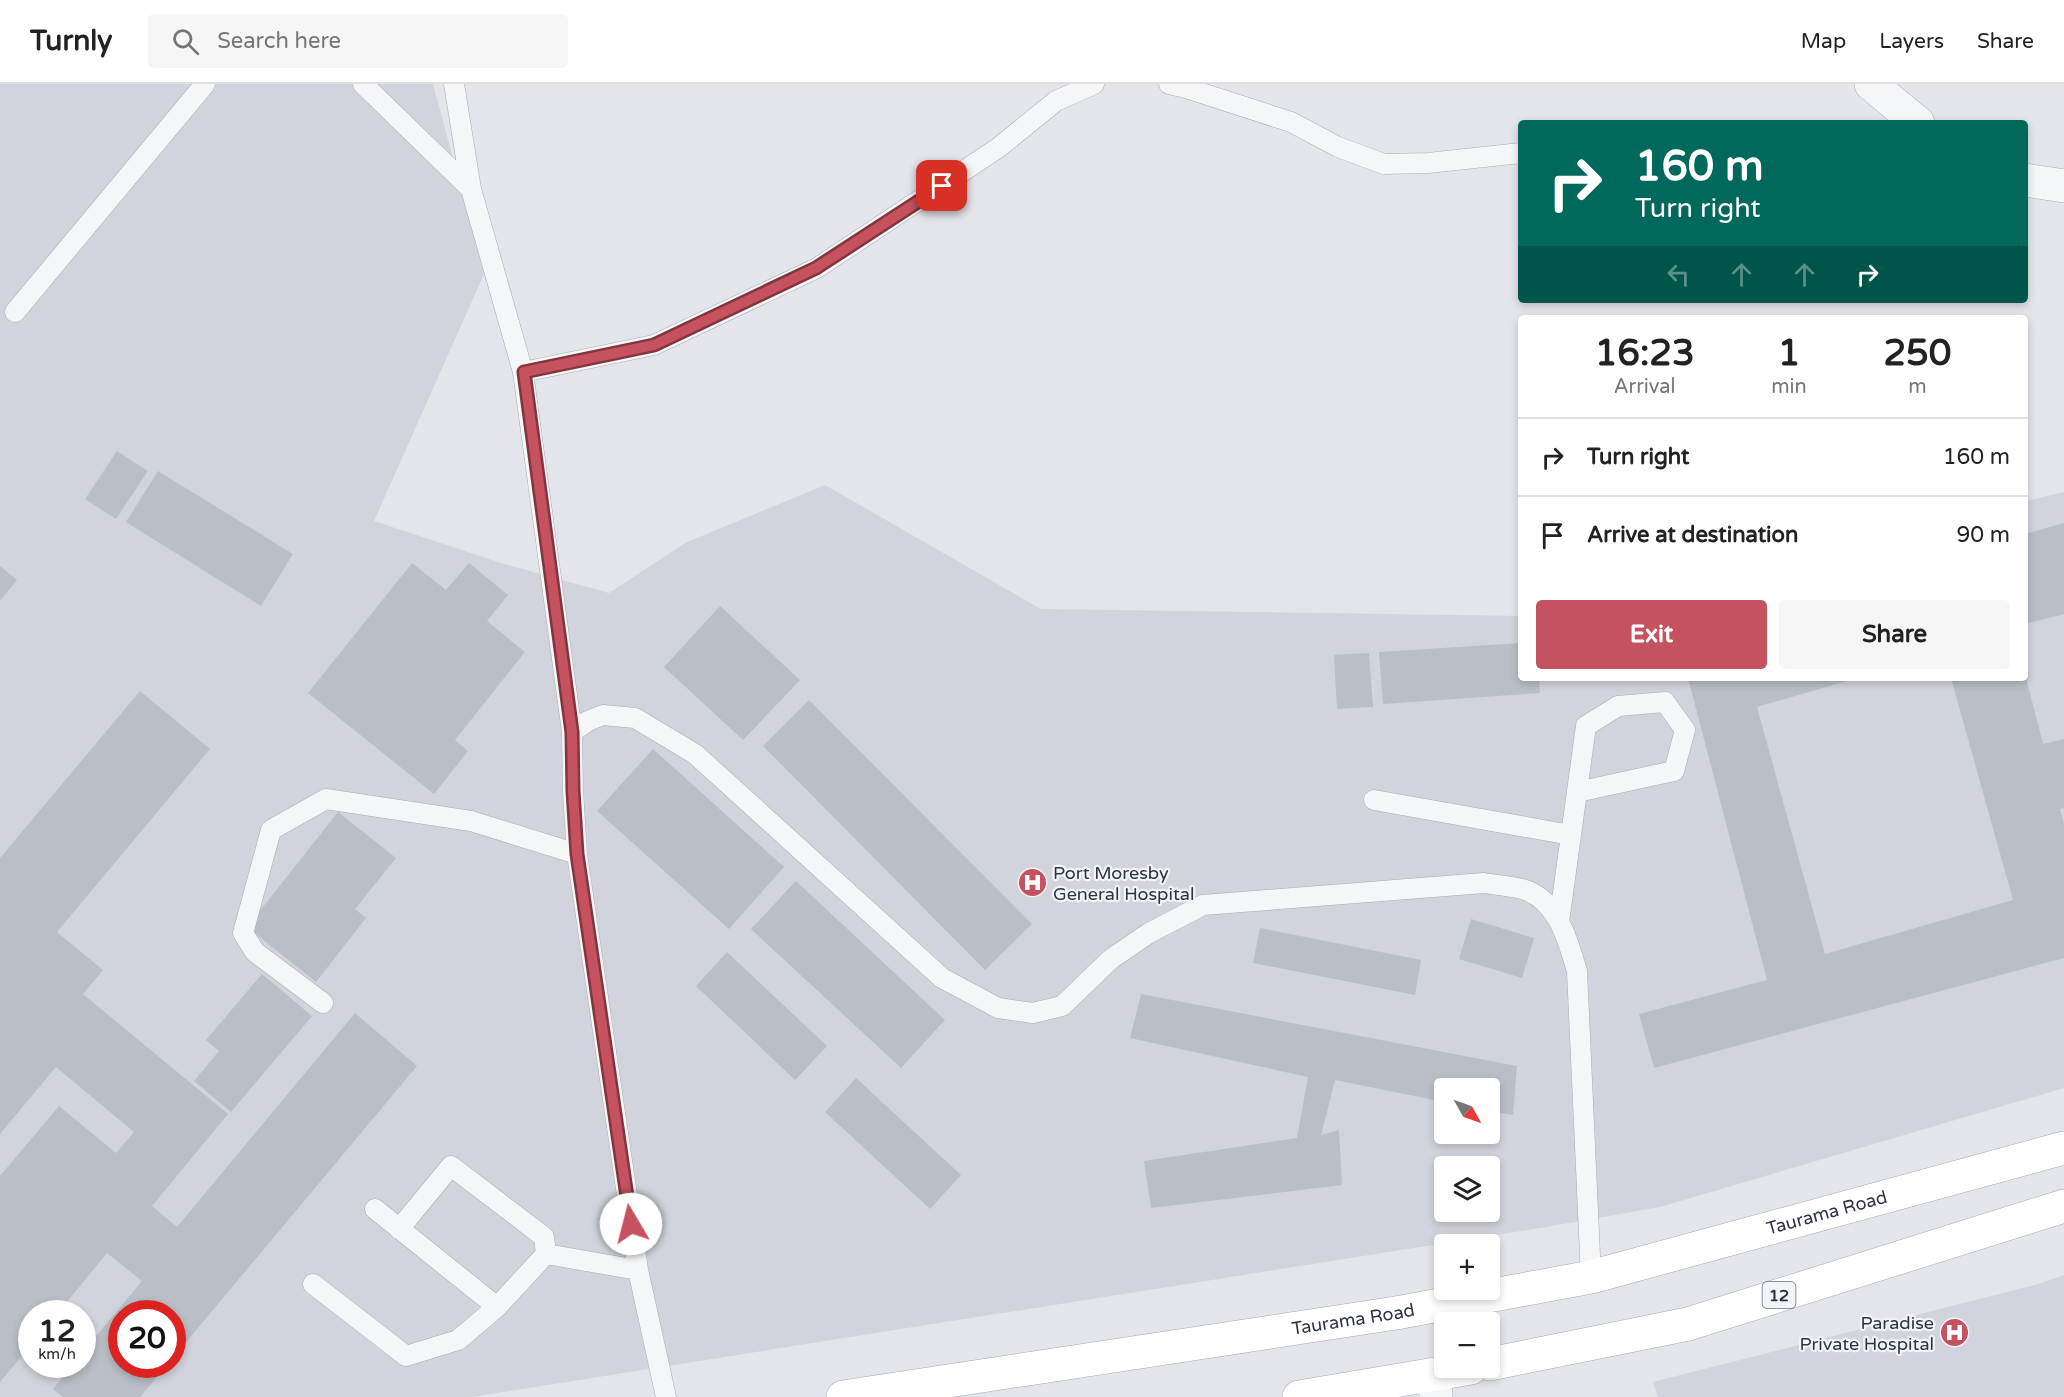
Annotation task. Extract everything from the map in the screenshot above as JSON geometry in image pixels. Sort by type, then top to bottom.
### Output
[{"type":"main road","name":"Taurama Road","points":[[843,1397],[1396,1313],[1591,1277],[2064,1148]]},
{"type":"main road","name":"12","points":[[1500,1362],[1688,1324],[2064,1206]]},
{"type":"main road","points":[[1299,1397],[1435,1386],[1451,1378]]},
{"type":"street","points":[[1870,84],[1914,120]]},
{"type":"street","points":[[2028,180],[2064,186]]},
{"type":"lane","points":[[15,312],[206,84]]},
{"type":"lane","points":[[363,84],[471,189]]},
{"type":"lane","points":[[454,84],[471,189],[524,372],[572,732],[577,854],[638,1270],[666,1397]]},
{"type":"lane","points":[[524,372],[654,345],[816,268],[998,148],[1056,101],[1094,84]]},
{"type":"lane","points":[[1169,84],[1186,87],[1291,122],[1338,147],[1384,164],[1428,163],[1518,153]]},
{"type":"lane","points":[[1559,922],[1586,726],[1618,706],[1665,702],[1685,730],[1674,771],[1577,792]]},
{"type":"lane","points":[[572,732],[588,721],[603,715],[635,718],[695,754],[942,978],[998,1008],[1033,1013],[1062,1006],[1111,959],[1149,933],[1203,905],[1484,883],[1523,889],[1539,896],[1559,922],[1577,971],[1591,1277]]},
{"type":"lane","points":[[323,1003],[255,952],[243,933],[272,830],[326,799],[471,821],[577,854]]},
{"type":"lane","points":[[1374,800],[1571,835]]},
{"type":"lane","points":[[313,1284],[406,1356],[430,1351],[458,1340],[497,1307],[546,1254],[544,1237],[451,1166],[399,1229]]},
{"type":"lane","points":[[375,1209],[497,1307]]},
{"type":"lane","points":[[546,1254],[638,1270]]},
{"type":"shaded area","name":"Port Moresby General Hospital","points":[[0,84],[433,84],[484,274],[374,521],[501,563],[609,593],[685,543],[825,485],[1041,609],[1518,616],[1518,681],[2028,681],[2028,500],[2064,492],[2064,1088],[1660,1207],[1500,1234],[1434,1234],[1434,1245],[472,1397],[0,1397]]},
{"type":"shaded area","name":"Paradise Private Hospital","points":[[2064,1275],[2064,1397],[1658,1397],[1653,1382],[2038,1284]]},
{"type":"building","points":[[117,451],[148,471],[116,519],[85,499]]},
{"type":"building","points":[[158,471],[293,554],[261,606],[126,522]]},
{"type":"building","points":[[2064,523],[2064,614],[2028,623],[2028,533]]},
{"type":"building","points":[[412,563],[446,590],[469,563],[508,595],[487,621],[525,652],[455,740],[468,751],[434,794],[308,693]]},
{"type":"building","points":[[0,566],[17,580],[0,601]]},
{"type":"building","points":[[720,606],[800,680],[743,740],[664,667]]},
{"type":"building","points":[[1518,643],[1518,681],[1539,681],[1540,693],[1383,704],[1379,652]]},
{"type":"building","points":[[1369,653],[1373,707],[1337,709],[1334,655]]},
{"type":"building","points":[[1689,681],[1847,681],[1757,707],[1825,954],[2013,900],[1952,681],[2027,681],[2043,744],[2064,739],[2064,808],[2060,809],[2064,824],[2064,958],[1654,1068],[1639,1014],[1767,980]]},
{"type":"building","points":[[140,691],[210,749],[57,932],[103,970],[83,994],[228,1114],[152,1206],[177,1227],[355,1013],[417,1066],[186,1342],[186,1300],[126,1300],[142,1281],[107,1253],[68,1300],[18,1300],[18,1361],[0,1382],[0,1176],[59,1106],[116,1153],[134,1132],[56,1067],[0,1134],[0,858]]},
{"type":"building","points":[[809,700],[1032,924],[985,970],[763,746]]},
{"type":"building","points":[[653,749],[784,867],[729,929],[597,811]]},
{"type":"building","points":[[338,812],[396,858],[355,909],[366,918],[316,982],[247,927]]},
{"type":"building","points":[[796,881],[945,1020],[901,1068],[751,929]]},
{"type":"building","points":[[1471,919],[1534,938],[1522,978],[1459,959]]},
{"type":"building","points":[[1260,928],[1421,960],[1415,995],[1253,963]]},
{"type":"building","points":[[727,952],[827,1046],[795,1080],[696,986]]},
{"type":"building","points":[[262,974],[312,1016],[231,1112],[194,1081],[219,1051],[206,1040]]},
{"type":"building","points":[[1141,994],[1517,1066],[1513,1115],[1500,1113],[1500,1078],[1434,1078],[1434,1100],[1335,1080],[1321,1135],[1339,1130],[1342,1185],[1151,1208],[1144,1161],[1297,1138],[1308,1077],[1130,1038]]},
{"type":"building","points":[[856,1078],[961,1175],[930,1209],[825,1112]]},
{"type":"building","points":[[108,1322],[108,1378],[156,1378],[140,1397],[63,1397],[53,1389],[62,1378],[96,1378],[96,1336]]},
{"type":"place","name":"Port Moresby General Hospital","points":[[1032,883]]},
{"type":"place","name":"Paradise Private Hospital","points":[[1955,1333]]},
{"type":"route","points":[[631,1224],[577,854],[572,732],[524,372],[654,345],[816,268],[942,186]]}]
